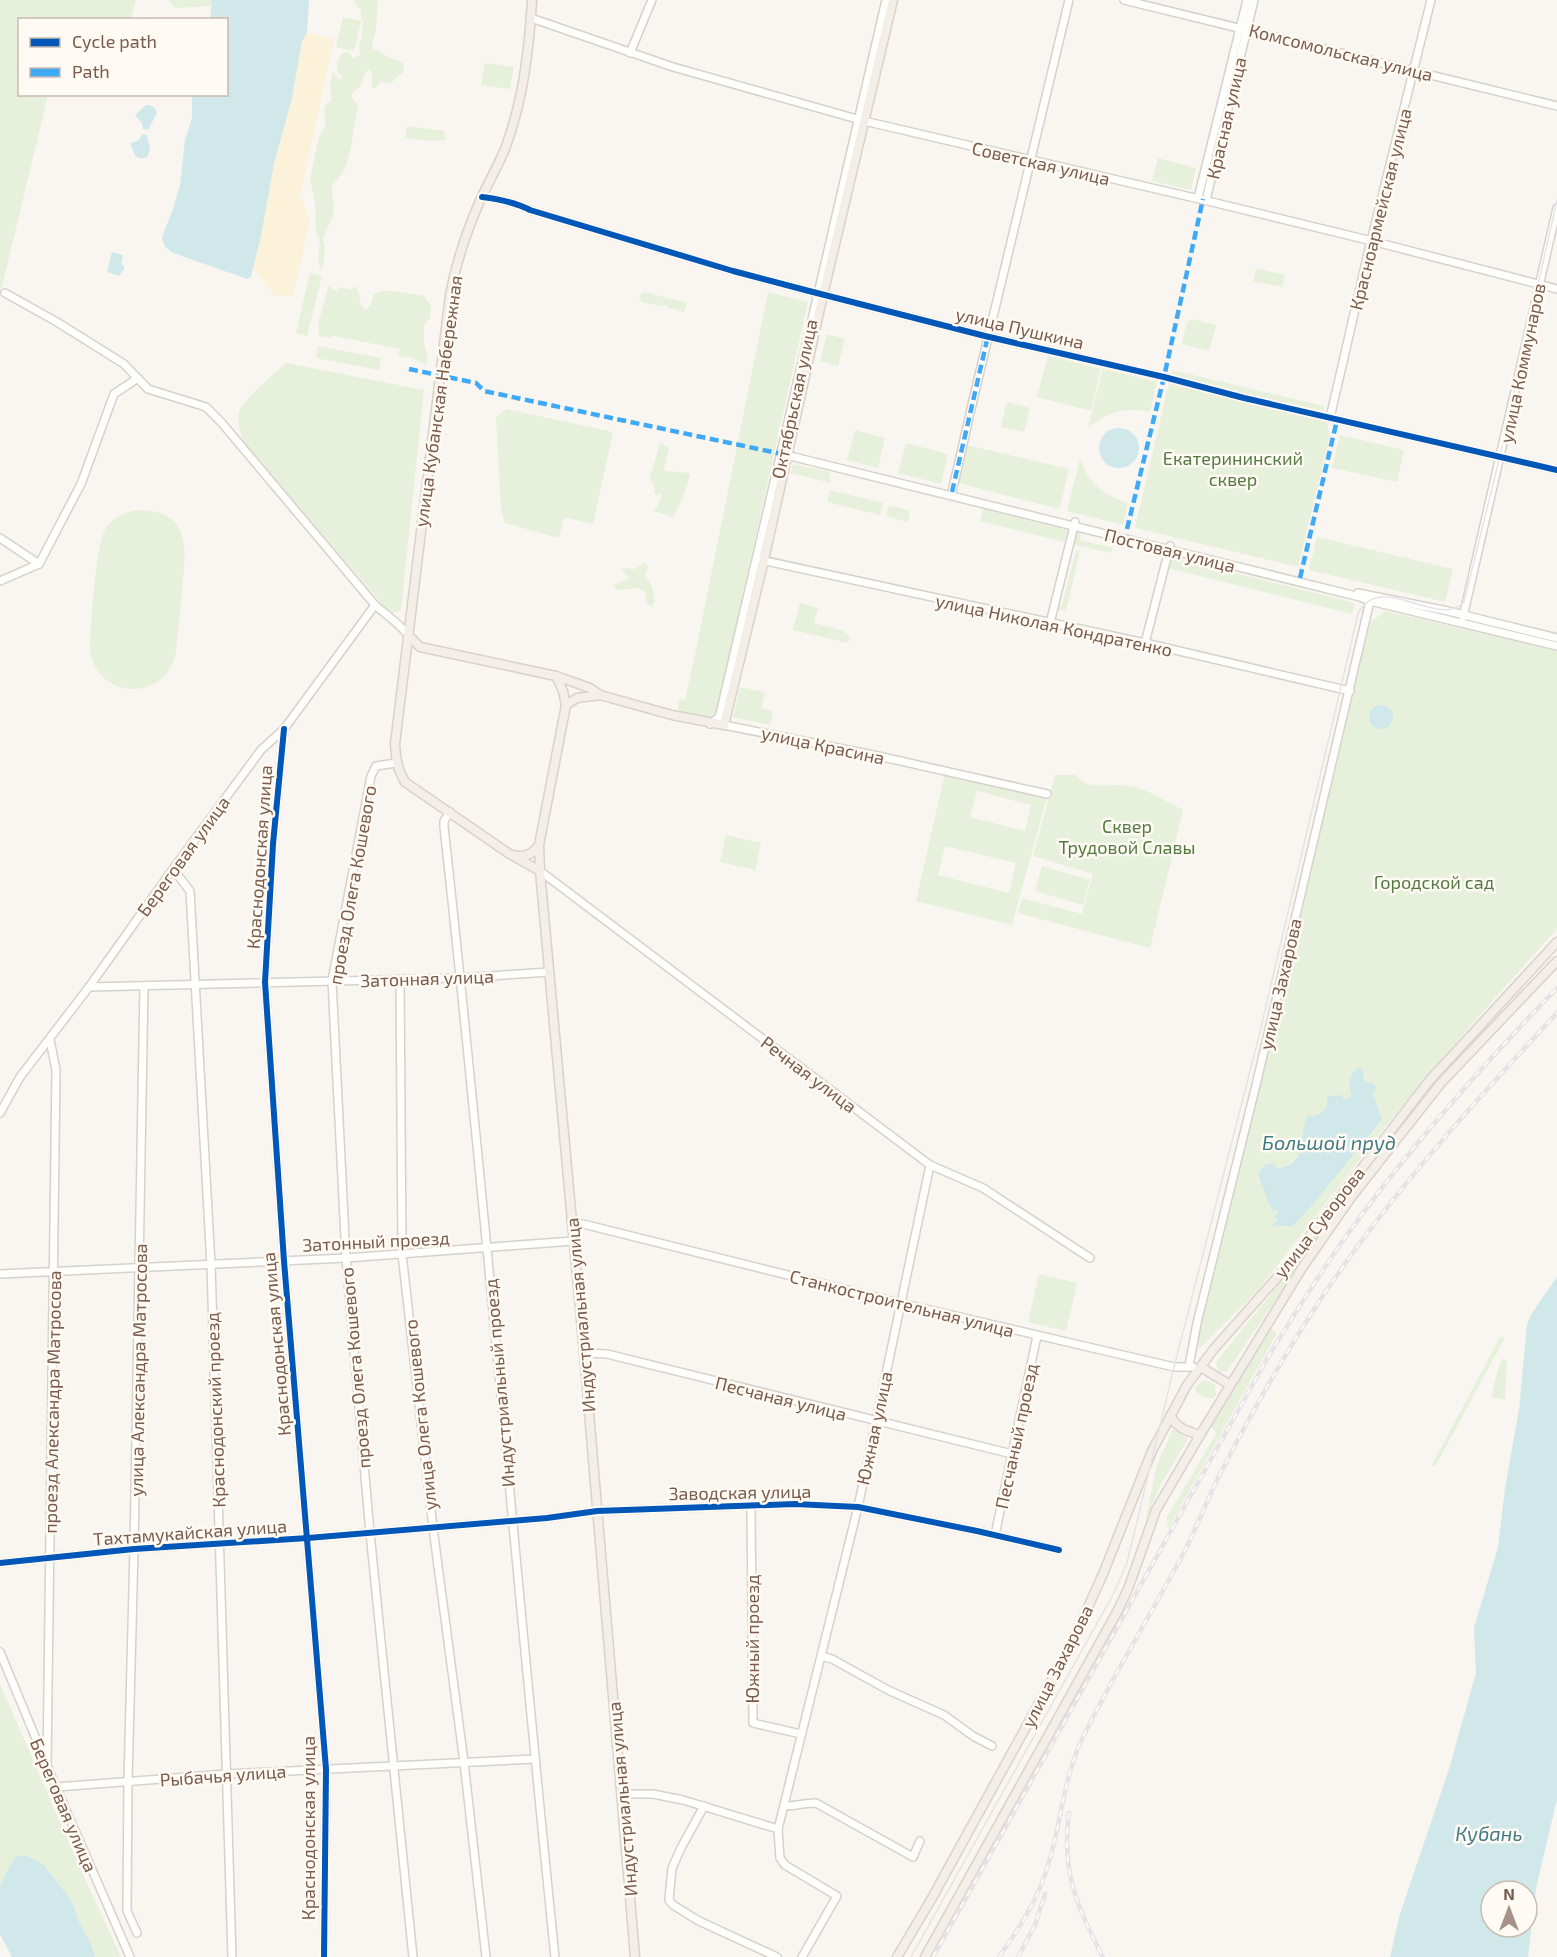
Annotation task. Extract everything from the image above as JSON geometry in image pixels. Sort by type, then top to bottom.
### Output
[{"type":"main road","name":"улица Кубанская Набережная","points":[[396,763],[395,744],[450,295],[460,249],[504,150],[518,110],[524,79],[532,0]]},
{"type":"main road","name":"Октябрьская улица","points":[[724,725],[820,294],[861,120],[893,0]]},
{"type":"main road","name":"улица Красина","points":[[408,635],[420,647],[556,676],[590,688],[600,695],[672,715],[724,725]]},
{"type":"main road","name":"Индустриальная улица","points":[[556,676],[566,705],[539,845],[540,871],[584,1353],[635,1957]]},
{"type":"main road","name":"улица Красина","points":[[566,705],[577,698],[600,695]]},
{"type":"main road","points":[[396,763],[405,782],[508,853],[540,871]]},
{"type":"main road","points":[[508,853],[525,856],[534,852],[539,845]]},
{"type":"main road","name":"улица Суворова","points":[[1201,1367],[1213,1350],[1282,1272],[1429,1081],[1557,942]]},
{"type":"main road","name":"улица Суворова","points":[[1230,1385],[1302,1268],[1352,1196],[1441,1083],[1557,961]]},
{"type":"main road","name":"Станкостроительная улица","points":[[1201,1367],[1230,1385]]},
{"type":"main road","name":"улица Захарова","points":[[897,1957],[932,1898],[1070,1647],[1103,1574],[1152,1450],[1187,1385],[1201,1367]]},
{"type":"main road","name":"улица Захарова","points":[[925,1957],[1117,1612],[1132,1579],[1156,1510],[1230,1385]]},
{"type":"main road","points":[[1170,1416],[1180,1428],[1200,1435]]},
{"type":"street","points":[[630,53],[652,0]]},
{"type":"street","name":"Октябрьская улица","points":[[861,120],[886,0]]},
{"type":"street","points":[[952,492],[1069,0]]},
{"type":"street","name":"Комсомольская улица","points":[[1124,0],[1557,106]]},
{"type":"street","name":"Красная улица","points":[[1206,200],[1247,0]]},
{"type":"street","name":"Красная улица","points":[[1198,198],[1243,28],[1254,0]]},
{"type":"street","name":"Красноармейская улица","points":[[1330,418],[1431,0]]},
{"type":"street","name":"Советская улица","points":[[531,18],[630,53],[732,85],[861,120],[1198,198],[1557,289]]},
{"type":"street","name":"улица Пушкина","points":[[482,197],[495,198],[733,271],[820,294],[1330,418],[1557,470]]},
{"type":"street","name":"улица Коммунаров","points":[[1463,619],[1557,208]]},
{"type":"street","points":[[5,293],[124,364],[148,389],[206,407],[375,605],[400,624],[408,635]]},
{"type":"street","points":[[0,581],[39,564],[81,484],[114,394],[138,378]]},
{"type":"street","name":"Постовая улица","points":[[786,453],[952,492],[1074,524]]},
{"type":"street","name":"Постовая улица","points":[[786,453],[1169,548],[1370,601],[1557,638]]},
{"type":"street","points":[[1050,623],[1074,524]]},
{"type":"street","points":[[0,538],[39,564]]},
{"type":"street","points":[[1145,643],[1169,548]]},
{"type":"street","name":"Постовая улица","points":[[1169,548],[1463,619],[1557,646]]},
{"type":"street","name":"Октябрьская улица","points":[[710,724],[720,714],[761,560]]},
{"type":"street","name":"улица Николая Кондратенко","points":[[761,560],[1145,643],[1350,691]]},
{"type":"street","name":"улица Захарова","points":[[1189,1366],[1197,1323],[1256,1085],[1370,601]]},
{"type":"street","name":"Береговая улица","points":[[0,1113],[20,1077],[89,987],[173,869],[261,750],[284,729],[375,605]]},
{"type":"street","name":"улица Красина","points":[[724,725],[878,756],[1047,794]]},
{"type":"street","name":"Краснодонская улица","points":[[284,729],[273,844],[265,982],[284,1261],[326,1769],[324,1957]]},
{"type":"street","name":"проезд Олега Кошевого","points":[[396,763],[376,766],[371,776],[332,981],[346,1258],[370,1533],[412,1957]]},
{"type":"street","name":"Индустриальный проезд","points":[[450,812],[444,821],[444,827],[555,1957]]},
{"type":"street","name":"Краснодонский проезд","points":[[173,869],[190,891],[211,1265],[232,1957]]},
{"type":"street","name":"Речная улица","points":[[540,871],[930,1165],[983,1188],[1090,1258]]},
{"type":"street","name":"Затонная улица","points":[[89,987],[460,978],[549,972]]},
{"type":"street","name":"улица Олега Кошевого","points":[[400,979],[402,1254],[486,1957]]},
{"type":"street","name":"улица Александра Матросова","points":[[137,1933],[127,1911],[144,986]]},
{"type":"street","name":"проезд Александра Матросова","points":[[47,1766],[56,1070],[50,1040]]},
{"type":"street","name":"Южная улица","points":[[778,1829],[858,1507],[930,1165]]},
{"type":"street","name":"Станкостроительная улица","points":[[571,1221],[1037,1336],[1174,1367],[1201,1367]]},
{"type":"street","name":"Затонный проезд","points":[[0,1274],[346,1258],[573,1241]]},
{"type":"street","name":"Песчаный проезд","points":[[995,1535],[1037,1336]]},
{"type":"street","name":"Песчаная улица","points":[[584,1353],[607,1354],[1012,1454]]},
{"type":"street","name":"Заводская улица","points":[[597,1510],[795,1504],[858,1507],[1059,1550]]},
{"type":"street","name":"Южный проезд","points":[[751,1506],[753,1723],[801,1734]]},
{"type":"street","name":"Тахтамукайская улица","points":[[0,1563],[134,1549],[433,1528],[597,1510]]},
{"type":"street","name":"Береговая улица","points":[[0,1652],[130,1957]]},
{"type":"street","points":[[821,1656],[832,1659],[888,1690],[944,1716],[992,1746]]},
{"type":"street","name":"Рыбачья улица","points":[[56,1787],[228,1774],[535,1759]]},
{"type":"street","points":[[621,1794],[653,1794],[704,1806],[778,1829],[780,1858],[785,1865],[837,1896],[802,1957]]},
{"type":"street","points":[[785,1806],[816,1803],[913,1857],[920,1841]]},
{"type":"street","points":[[704,1806],[672,1868],[669,1900],[673,1905],[699,1921],[777,1957]]},
{"type":"green space","points":[[0,0],[136,0],[131,18],[18,18],[18,96],[48,96],[0,295]]},
{"type":"green space","points":[[169,0],[212,0],[211,6],[175,8]]},
{"type":"green space","points":[[355,0],[378,0],[373,49],[404,64],[403,72],[390,84],[381,81],[375,88],[372,88],[372,73],[369,69],[360,87],[352,93],[358,105],[351,145],[344,171],[331,188],[334,203],[333,215],[323,239],[325,247],[323,267],[320,269],[318,259],[320,241],[316,232],[315,203],[310,178],[320,133],[325,125],[324,107],[331,101],[330,83],[333,72],[338,79],[341,79],[342,76],[337,71],[337,66],[344,52],[349,52],[353,59],[360,55],[359,44],[363,23],[361,10],[354,2]]},
{"type":"green space","points":[[343,17],[361,21],[354,51],[336,47]]},
{"type":"green space","points":[[485,63],[514,67],[510,89],[481,85]]},
{"type":"green space","points":[[407,126],[444,131],[445,140],[405,138]]},
{"type":"green space","points":[[1158,158],[1196,168],[1191,190],[1152,181]]},
{"type":"green space","points":[[1256,268],[1285,275],[1282,287],[1253,281]]},
{"type":"green space","points":[[310,273],[322,276],[307,336],[296,333]]},
{"type":"green space","points":[[329,285],[337,292],[340,287],[351,290],[355,286],[365,310],[371,305],[374,294],[383,291],[424,296],[431,306],[430,318],[424,325],[424,343],[428,359],[426,365],[412,358],[398,356],[400,349],[333,336],[330,338],[319,336],[318,325]]},
{"type":"green space","points":[[644,292],[687,303],[684,312],[668,308],[668,306],[642,302],[639,296]]},
{"type":"green space","points":[[768,292],[808,302],[716,714],[708,718],[681,712],[678,709],[679,699],[685,700],[695,655]]},
{"type":"green space","points":[[1192,319],[1216,325],[1209,351],[1182,344],[1187,322]]},
{"type":"green space","points":[[827,334],[845,339],[838,366],[820,361]]},
{"type":"green space","points":[[318,346],[381,358],[379,370],[316,358]]},
{"type":"green space","points":[[1048,356],[1101,369],[1091,411],[1037,397]]},
{"type":"green space","points":[[286,363],[424,390],[401,610],[391,614],[245,445],[238,416],[241,407]]},
{"type":"green space","points":[[1103,369],[1157,382],[1150,412],[1125,410],[1109,414],[1088,428]]},
{"type":"green space","name":"Екатерининский сквер","points":[[1172,370],[1323,406],[1330,436],[1298,567],[1135,528]]},
{"type":"green space","points":[[1007,402],[1030,408],[1024,432],[1001,427]]},
{"type":"green space","points":[[507,409],[613,432],[593,524],[564,517],[559,538],[505,523],[501,509],[496,417]]},
{"type":"green space","points":[[855,430],[885,438],[878,468],[847,460]]},
{"type":"green space","points":[[1340,435],[1404,450],[1397,482],[1332,468]]},
{"type":"green space","points":[[660,443],[669,447],[665,471],[689,473],[690,475],[683,498],[673,517],[653,511],[657,508],[662,495],[654,493],[655,488],[650,478]]},
{"type":"green space","points":[[906,443],[948,454],[941,484],[898,473]]},
{"type":"green space","points":[[967,445],[1069,469],[1059,509],[958,483]]},
{"type":"green space","points":[[1080,459],[1092,482],[1112,497],[1128,503],[1123,525],[1067,511]]},
{"type":"green space","points":[[793,464],[829,472],[831,483],[791,473]]},
{"type":"green space","points":[[830,490],[883,503],[880,515],[827,502]]},
{"type":"green space","points":[[889,505],[910,511],[908,522],[886,516]]},
{"type":"green space","points":[[983,509],[1067,530],[1064,542],[980,521]]},
{"type":"green space","points":[[138,510],[156,512],[169,517],[177,525],[182,536],[185,562],[176,652],[169,669],[158,681],[144,688],[129,689],[114,685],[102,676],[93,662],[90,643],[102,537],[106,528],[116,518]]},
{"type":"green space","points":[[1074,531],[1081,533],[1080,540],[1113,548],[1111,553],[1071,544]]},
{"type":"green space","points":[[1317,537],[1453,569],[1445,602],[1309,570]]},
{"type":"green space","points":[[1076,550],[1080,551],[1066,611],[1056,609],[1057,604],[1062,605]]},
{"type":"green space","points":[[1171,557],[1355,603],[1352,614],[1168,568]]},
{"type":"green space","points":[[644,563],[648,567],[645,575],[652,586],[655,601],[652,607],[647,603],[645,592],[639,588],[617,590],[614,585],[629,578],[621,568],[635,569]]},
{"type":"green space","points":[[800,603],[818,608],[814,623],[845,631],[844,634],[850,636],[848,643],[793,630]]},
{"type":"green space","name":"Городской сад","points":[[1386,611],[1557,651],[1557,929],[1471,1025],[1389,1122],[1259,1289],[1200,1348],[1197,1345],[1370,622]],"holes":[[[1364,1074],[1365,1083],[1373,1093],[1382,1121],[1293,1226],[1273,1225],[1278,1218],[1278,1212],[1277,1210],[1273,1212],[1270,1203],[1267,1203],[1259,1171],[1273,1164],[1278,1168],[1290,1164],[1301,1151],[1303,1129],[1313,1115],[1321,1114],[1327,1107],[1327,1099],[1339,1095],[1346,1100],[1351,1098]]]},
{"type":"green space","points":[[740,687],[765,692],[761,708],[773,711],[770,725],[733,717]]},
{"type":"green space","points":[[945,773],[1047,797],[1012,925],[916,901]],"holes":[[[977,791],[1031,805],[1025,831],[970,817]],[[945,846],[1016,863],[1009,893],[938,875]]]},
{"type":"green space","name":"Сквер Трудовой Славы","points":[[1055,775],[1076,775],[1085,783],[1091,784],[1138,788],[1183,810],[1150,948],[1018,913],[1022,898],[1082,914],[1093,874],[1033,856]]},
{"type":"green space","points":[[726,835],[761,843],[755,870],[720,862]]},
{"type":"green space","points":[[1042,866],[1090,880],[1083,905],[1035,891]]},
{"type":"green space","points":[[1320,1230],[1322,1232],[1230,1367],[1226,1372],[1219,1371],[1216,1363],[1218,1359]]},
{"type":"green space","points":[[1039,1274],[1077,1283],[1066,1331],[1028,1322]]},
{"type":"green space","points":[[1271,1330],[1277,1333],[1168,1529],[1167,1517],[1216,1434],[1211,1425]]},
{"type":"green space","points":[[1500,1337],[1504,1338],[1502,1343],[1436,1465],[1431,1467]]},
{"type":"green space","points":[[1503,1359],[1507,1361],[1505,1400],[1491,1397]]},
{"type":"green space","points":[[1203,1381],[1209,1381],[1215,1385],[1216,1395],[1213,1399],[1197,1393],[1195,1388]]},
{"type":"green space","points":[[1173,1429],[1188,1439],[1162,1482],[1145,1521],[1157,1465]]},
{"type":"green space","points":[[0,1684],[121,1957],[95,1957],[72,1901],[43,1864],[8,1869],[0,1886]]},
{"type":"sand","points":[[307,33],[334,39],[300,197],[310,220],[293,296],[274,295],[253,268],[274,164],[292,98],[302,41]]},
{"type":"water","points":[[212,0],[309,0],[307,33],[302,41],[292,98],[274,164],[251,277],[247,279],[171,252],[164,245],[162,237],[180,185],[185,140],[192,118],[192,96],[228,96],[228,18],[210,18]]},
{"type":"water","points":[[146,105],[153,107],[157,113],[148,130],[143,129],[142,123],[135,115]]},
{"type":"water","points":[[142,134],[147,135],[150,150],[147,157],[140,158],[137,157],[130,144],[139,140]]},
{"type":"water","points":[[112,252],[123,255],[121,265],[124,265],[124,269],[119,276],[107,272]]},
{"type":"water","points":[[1119,428],[1133,434],[1139,448],[1133,462],[1119,468],[1105,462],[1099,448],[1105,434]]},
{"type":"water","points":[[1381,705],[1386,706],[1392,712],[1392,722],[1386,728],[1381,729],[1376,728],[1370,722],[1369,717],[1370,712],[1376,706]]},
{"type":"water","name":"Большой пруд","points":[[1358,1068],[1362,1069],[1365,1083],[1372,1083],[1376,1087],[1373,1093],[1382,1120],[1293,1226],[1272,1226],[1277,1220],[1274,1215],[1278,1213],[1277,1210],[1272,1212],[1270,1203],[1267,1203],[1259,1171],[1267,1164],[1273,1164],[1278,1168],[1294,1161],[1298,1155],[1307,1117],[1320,1114],[1327,1107],[1327,1098],[1330,1096],[1342,1095],[1346,1100],[1352,1095],[1350,1081]]},
{"type":"water","name":"Кубань","points":[[1557,1277],[1557,1799],[1538,1879],[1479,1879],[1479,1939],[1530,1939],[1528,1957],[1390,1957],[1400,1914],[1449,1769],[1476,1673],[1474,1628],[1498,1547],[1505,1488],[1519,1410],[1527,1324]]},
{"type":"water","points":[[16,1856],[27,1856],[43,1864],[72,1901],[95,1957],[12,1957],[0,1934],[0,1886]]},
{"type":"tram line","points":[[911,1957],[1115,1591],[1127,1563],[1174,1367],[1258,1040],[1358,614],[1368,602],[1380,597],[1394,598],[1439,609],[1453,609],[1464,602],[1498,464],[1557,200]]},
{"type":"railway","points":[[933,1957],[1268,1357],[1313,1284],[1366,1208],[1418,1143],[1472,1080],[1557,988]]},
{"type":"railway","points":[[999,1957],[1029,1910],[1041,1886],[1054,1843],[1073,1761],[1086,1731],[1180,1560],[1220,1474],[1277,1369],[1366,1234],[1472,1106],[1557,1013]]},
{"type":"railway","points":[[1069,1813],[1067,1853],[1073,1888],[1103,1957]]},
{"type":"railway","points":[[1018,1957],[1035,1925],[1045,1894]]},
{"type":"marked path","points":[[1127,529],[1164,377],[1203,199]]},
{"type":"marked path","points":[[952,492],[988,336]]},
{"type":"marked path","points":[[409,369],[476,383],[484,391],[782,454]]},
{"type":"marked path","points":[[1300,578],[1337,420]]},
{"type":"cycle path","points":[[482,197],[512,203],[733,271],[985,336],[1557,470]]},
{"type":"cycle path","points":[[284,729],[273,844],[265,982],[284,1261],[326,1769],[324,1957]]},
{"type":"cycle path","points":[[0,1563],[134,1549],[308,1538],[547,1518],[597,1511],[795,1504],[858,1507],[1059,1550]]}]
